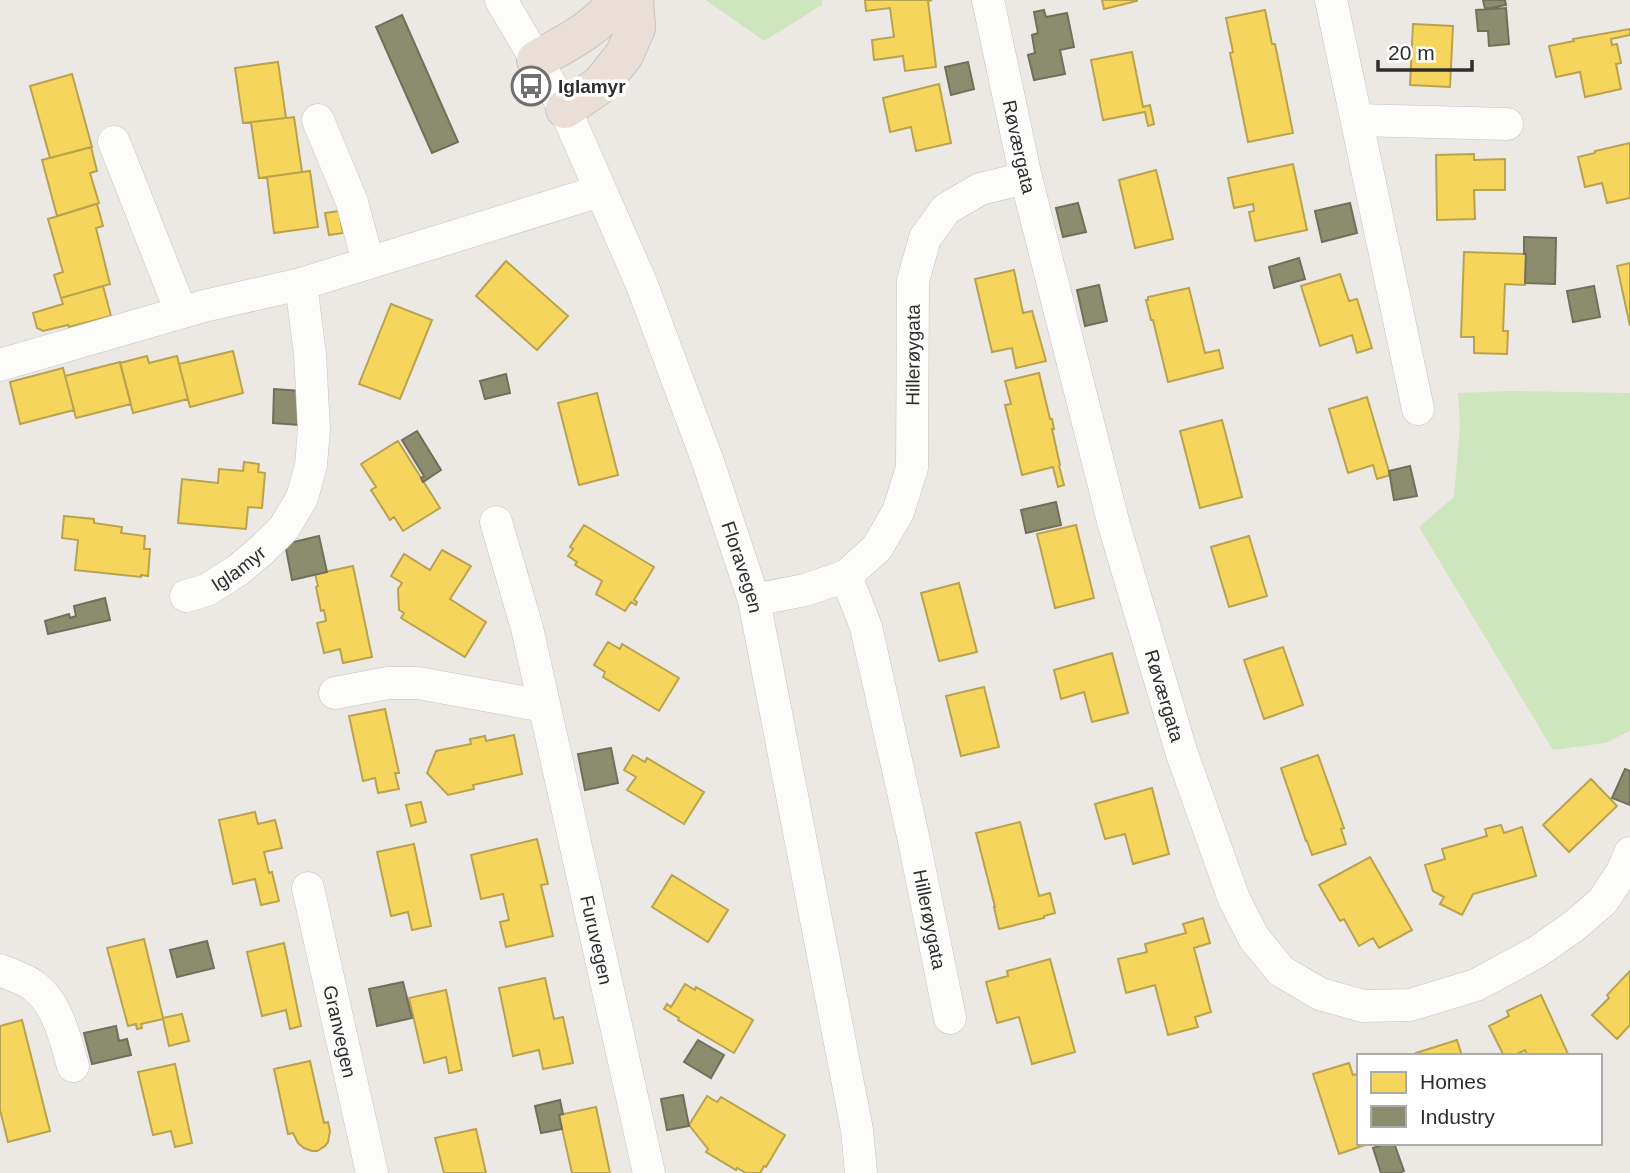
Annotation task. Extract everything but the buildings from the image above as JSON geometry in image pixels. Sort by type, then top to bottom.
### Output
[{"type":"highway","points":[[536,60],[586,32],[617,0]]},
{"type":"highway","points":[[565,109],[600,85],[624,55],[636,28],[634,0]]},
{"type":"street","name":"Floravegen","points":[[501,0],[565,109],[642,285],[708,462],[754,600],[858,1130],[861,1173]]},
{"type":"street","name":"Røværgata","points":[[988,0],[1026,178],[1114,525],[1182,754],[1234,899],[1254,938],[1281,971],[1320,994],[1363,1006],[1410,1005],[1476,985],[1537,952],[1603,901],[1622,872],[1630,853]]},
{"type":"street","points":[[1331,0],[1418,409]]},
{"type":"street","points":[[318,120],[352,202],[368,262]]},
{"type":"street","points":[[1357,120],[1507,124]]},
{"type":"street","points":[[114,142],[181,312]]},
{"type":"street","name":"Hillerøygata","points":[[754,600],[805,590],[846,576],[877,548],[898,512],[912,468],[913,281],[925,238],[946,209],[981,189],[1026,178]]},
{"type":"street","points":[[0,365],[181,312],[301,284],[600,191]]},
{"type":"street","name":"Iglamyr","points":[[186,596],[207,590],[262,550],[284,528],[302,498],[312,465],[314,429],[310,355],[301,284]]},
{"type":"street","name":"Furuvegen","points":[[496,522],[527,628],[649,1173]]},
{"type":"street","name":"Hillerøygata","points":[[846,576],[866,627],[950,1018]]},
{"type":"street","points":[[335,693],[388,683],[418,683],[544,706]]},
{"type":"street","name":"Granvegen","points":[[308,888],[372,1173]]},
{"type":"street","points":[[0,970],[35,986],[47,1000],[63,1030],[73,1066]]},
{"type":"green space","points":[[706,0],[822,0],[822,5],[764,41]]},
{"type":"green space","points":[[1458,393],[1630,393],[1630,731],[1605,743],[1553,750],[1419,527],[1454,497],[1460,426]]},
{"type":"place","name":"Iglamyr","points":[[531,86]]}]
